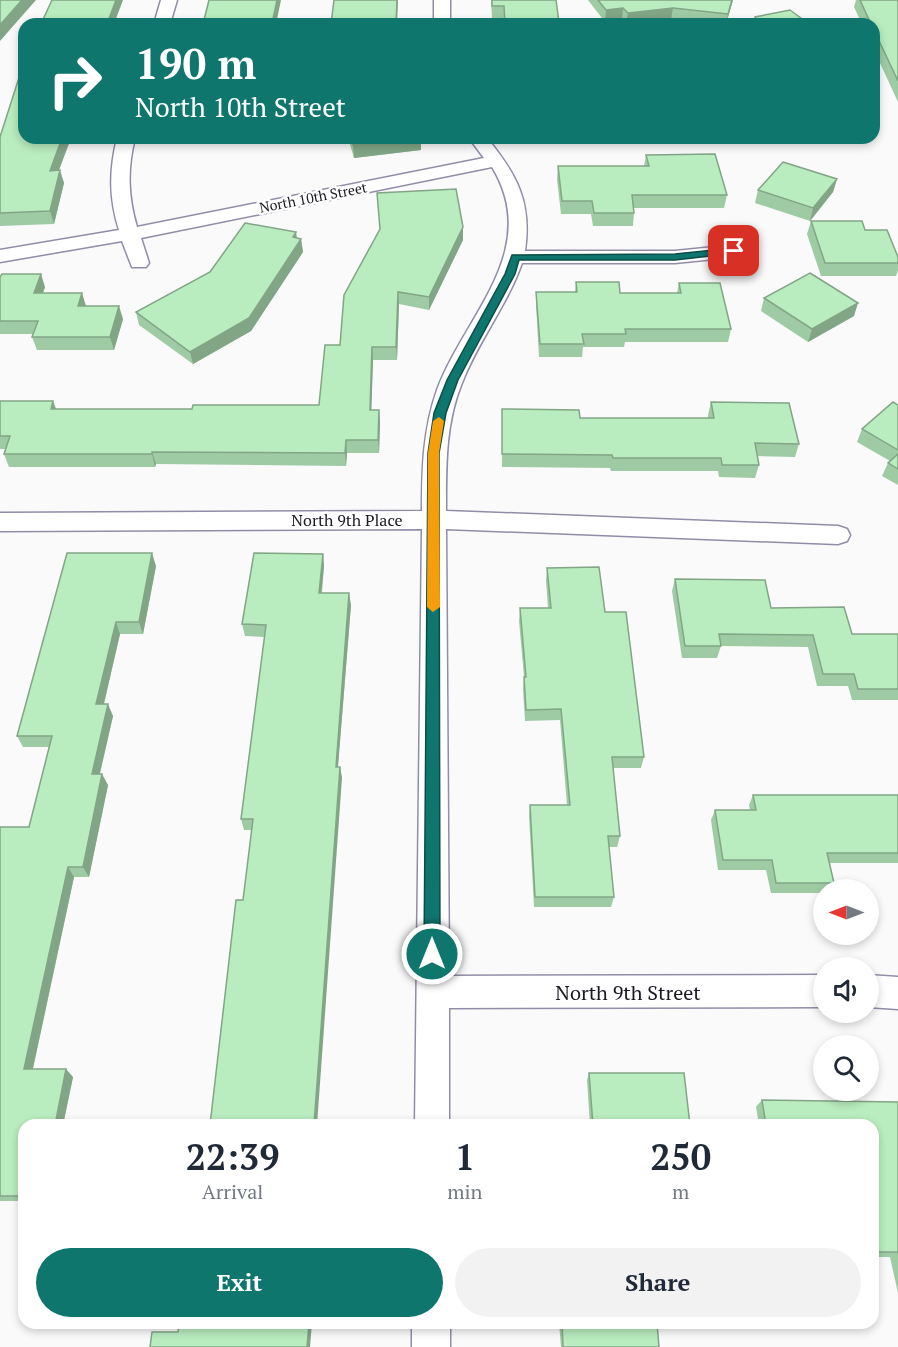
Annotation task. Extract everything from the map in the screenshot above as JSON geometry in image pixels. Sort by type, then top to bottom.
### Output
[{"type":"street","points":[[164,18],[169,0]]},
{"type":"street","points":[[442,0],[442,18]]},
{"type":"street","points":[[124,144],[120,158],[117,187],[139,263]]},
{"type":"street","points":[[432,1119],[434,453],[440,413],[452,380],[510,274],[515,257],[518,212],[503,172],[482,144]]},
{"type":"street","name":"North 10th Street","points":[[0,256],[130,234],[495,161]]},
{"type":"street","points":[[515,257],[675,257],[734,251]]},
{"type":"street","name":"North 9th Place","points":[[1,525],[433,519],[838,535]]},
{"type":"street","name":"North 9th Street","points":[[432,992],[813,991]]},
{"type":"street","points":[[879,992],[898,993]]},
{"type":"street","points":[[431,1329],[431,1347]]},
{"type":"building","points":[[0,0],[22,0],[0,25]]},
{"type":"building","points":[[52,0],[116,0],[109,18],[44,18]]},
{"type":"building","points":[[209,0],[277,0],[273,18],[204,18]]},
{"type":"building","points":[[334,0],[397,0],[396,18],[332,18]]},
{"type":"building","points":[[492,0],[556,0],[558,18],[505,18],[504,6],[492,6]]},
{"type":"building","points":[[598,0],[732,0],[728,14],[673,8],[628,13],[623,8],[606,10]]},
{"type":"building","points":[[860,0],[898,0],[898,81],[880,43],[880,18],[868,18]]},
{"type":"building","points":[[790,10],[801,18],[755,18]]},
{"type":"building","points":[[18,81],[18,144],[60,144],[50,171],[60,170],[50,211],[0,213],[0,137]]},
{"type":"building","points":[[715,154],[727,195],[632,195],[634,213],[594,213],[592,201],[562,201],[558,166],[649,166],[646,155]]},
{"type":"building","points":[[783,162],[837,179],[813,208],[758,190]]},
{"type":"building","points":[[456,189],[463,227],[429,297],[398,292],[396,347],[372,347],[370,410],[379,410],[378,440],[346,440],[345,453],[4,454],[10,436],[0,436],[0,401],[53,401],[51,409],[192,409],[193,405],[319,405],[325,345],[340,345],[344,295],[380,229],[377,193]]},
{"type":"building","points":[[811,221],[862,221],[865,230],[887,230],[898,257],[898,263],[825,263]]},
{"type":"building","points":[[245,223],[296,232],[293,237],[301,239],[249,318],[190,352],[136,312],[210,272]]},
{"type":"building","points":[[810,273],[858,303],[812,329],[764,298]]},
{"type":"building","points":[[2,274],[41,274],[34,293],[82,293],[78,306],[119,306],[110,337],[32,337],[38,321],[0,321],[0,277]]},
{"type":"building","points":[[576,282],[619,282],[620,293],[681,293],[679,283],[720,283],[731,329],[625,329],[626,334],[582,334],[584,344],[540,344],[536,292],[577,292]]},
{"type":"building","points":[[711,402],[789,403],[799,444],[755,443],[759,465],[722,465],[721,458],[613,458],[612,455],[502,454],[502,409],[579,410],[580,418],[714,418]]},
{"type":"building","points":[[893,402],[898,405],[898,450],[862,429]]},
{"type":"building","points":[[898,454],[898,469],[888,463]]},
{"type":"building","points":[[67,553],[152,553],[139,622],[116,622],[96,704],[108,704],[92,774],[102,774],[83,867],[68,867],[24,1069],[66,1069],[56,1119],[18,1119],[18,1196],[0,1196],[0,827],[29,827],[52,736],[17,736]]},
{"type":"building","points":[[254,553],[323,554],[319,593],[349,593],[336,767],[340,767],[314,1119],[211,1119],[236,900],[243,900],[253,819],[241,819],[266,625],[242,624]]},
{"type":"building","points":[[599,567],[605,612],[626,612],[644,757],[612,757],[620,836],[608,836],[614,897],[535,897],[530,805],[570,805],[561,709],[526,710],[524,677],[526,677],[520,608],[551,608],[547,568]]},
{"type":"building","points":[[675,579],[765,580],[771,608],[844,607],[852,634],[898,634],[898,689],[858,689],[854,674],[823,674],[813,635],[719,634],[721,646],[685,646]]},
{"type":"building","points":[[753,795],[898,795],[898,853],[827,853],[833,879],[813,879],[813,883],[776,883],[772,860],[723,860],[715,810],[756,810]]},
{"type":"building","points":[[589,1073],[684,1073],[689,1119],[593,1119]]},
{"type":"building","points":[[762,1100],[898,1102],[898,1252],[879,1252],[879,1119],[765,1119]]},
{"type":"building","points":[[178,1329],[308,1329],[307,1347],[150,1347],[152,1332],[178,1332]]},
{"type":"building","points":[[562,1329],[658,1329],[659,1347],[563,1347]]},
{"type":"slow traffic","points":[[433,607],[434,453],[439,421]]},
{"type":"route","points":[[432,954],[434,453],[440,413],[452,380],[510,274],[515,257],[675,257],[734,251]]}]
